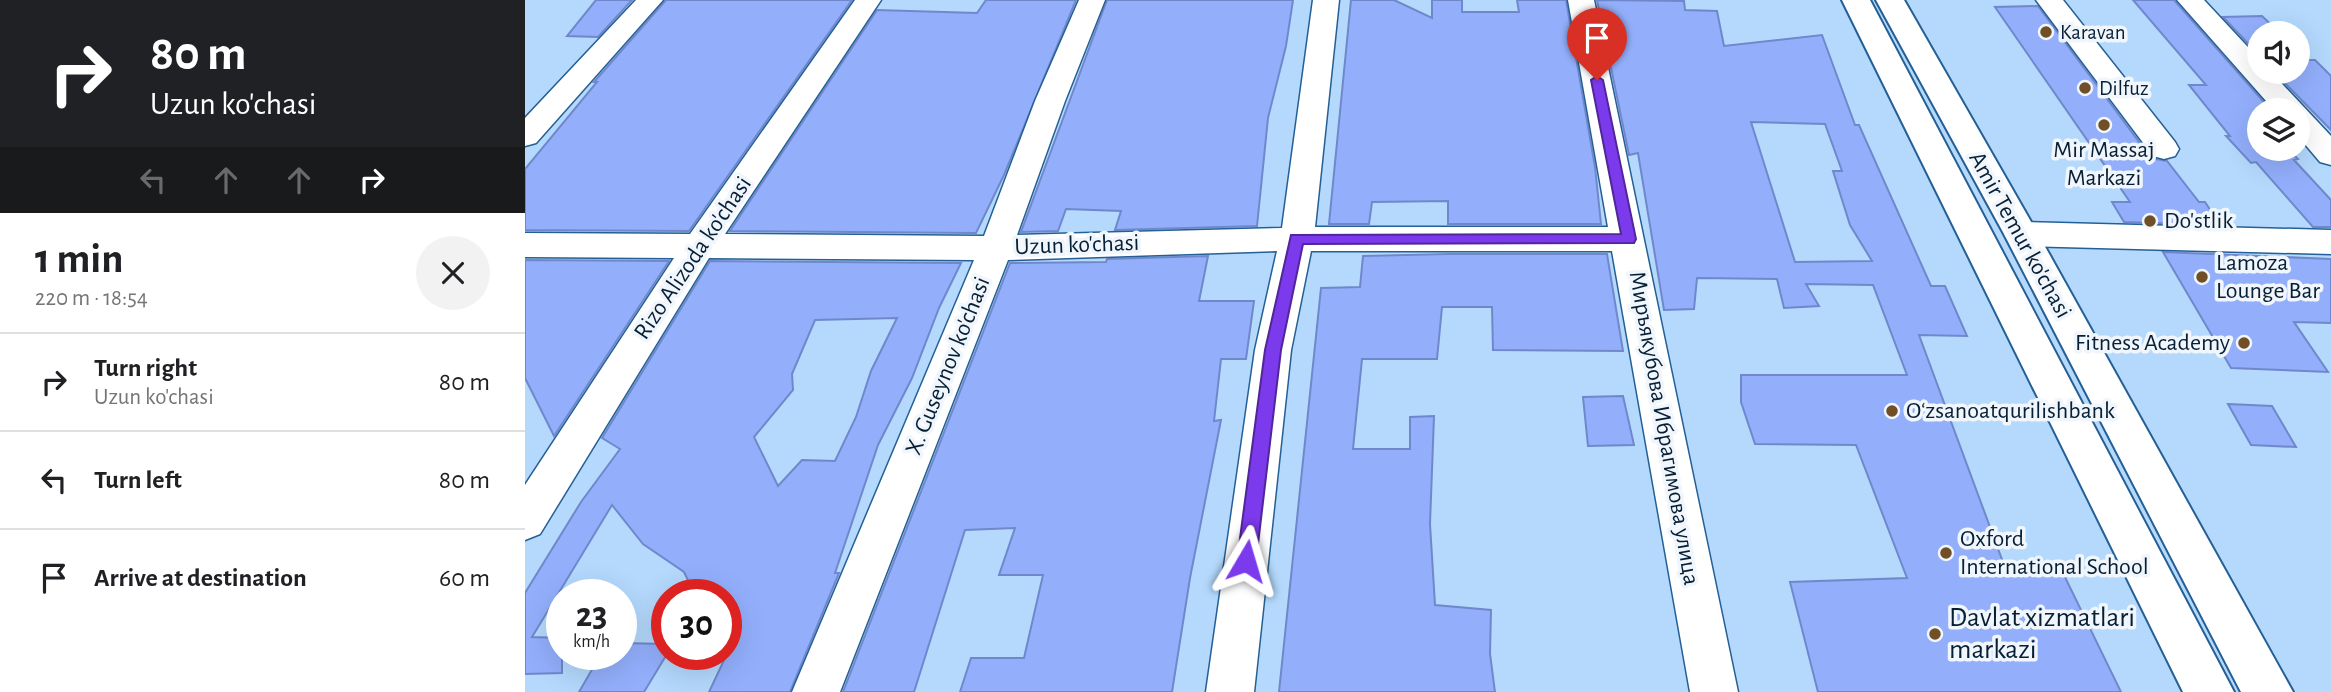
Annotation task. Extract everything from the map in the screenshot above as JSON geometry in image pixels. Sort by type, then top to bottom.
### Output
[{"type":"main road","name":"Amir Temur ko'chasi","points":[[1856,0],[2209,692]]},
{"type":"main road","name":"Amir Temur ko'chasi","points":[[1890,0],[2021,234],[2268,692]]},
{"type":"street","points":[[525,136],[650,0]]},
{"type":"street","name":"Rizo Alizoda ko'chasi","points":[[525,521],[699,247],[868,0]]},
{"type":"street","name":"X. Guseynov ko'chasi","points":[[816,692],[996,248],[1050,101],[1092,0]]},
{"type":"street","points":[[1230,692],[1273,350],[1297,239],[1326,0]]},
{"type":"street","name":"Миръякубова Ибрагимова улица","points":[[1581,0],[1714,692]]},
{"type":"street","points":[[2049,0],[2164,149]]},
{"type":"street","points":[[2189,0],[2279,98]]},
{"type":"street","points":[[2310,131],[2331,155]]},
{"type":"street","points":[[2021,234],[2331,243]]},
{"type":"street","name":"Uzun ko'chasi","points":[[525,246],[996,248],[1297,239],[1629,239]]},
{"type":"building","points":[[596,0],[632,0],[598,37],[567,36]]},
{"type":"building","points":[[666,0],[852,0],[689,231],[525,230],[525,169],[597,82],[594,82]]},
{"type":"building","points":[[986,0],[1076,0],[1004,175],[976,233],[730,231],[877,10],[977,13]]},
{"type":"building","points":[[1107,0],[1293,0],[1286,46],[1268,118],[1257,226],[1115,230],[1121,211],[1066,209],[1058,231],[1021,232]]},
{"type":"building","points":[[1351,0],[1394,0],[1432,18],[1432,0],[1462,0],[1462,12],[1519,12],[1517,0],[1566,0],[1595,167],[1601,224],[1448,224],[1448,201],[1372,202],[1369,224],[1329,224]]},
{"type":"building","points":[[1597,0],[1684,1],[1685,10],[1717,11],[1724,46],[1822,35],[1855,125],[1859,125],[1931,286],[1945,286],[1967,336],[1919,335],[2007,573],[2063,573],[2121,692],[1818,692],[1790,582],[1907,578],[1856,445],[1755,444],[1741,402],[1741,375],[1907,375],[1873,285],[1806,284],[1819,306],[1784,308],[1777,279],[1697,278],[1694,309],[1664,310],[1638,153],[1629,155]],"holes":[[[1751,122],[1825,124],[1842,171],[1833,171],[1850,225],[1872,261],[1795,262]]]},
{"type":"building","points":[[2133,0],[2174,0],[2260,98],[2247,98],[2247,159],[2226,136],[2230,136],[2189,85],[2206,85]]},
{"type":"building","points":[[2038,6],[2151,158],[2167,161],[2199,202],[2205,202],[2220,225],[2124,222],[2112,202],[2130,202],[1995,7]]},
{"type":"building","points":[[2262,16],[2267,21],[2247,21],[2247,42],[2223,17]]},
{"type":"building","points":[[2310,60],[2315,60],[2331,76],[2331,130],[2310,109],[2310,98],[2300,98],[2286,84],[2310,84]]},
{"type":"building","points":[[2249,161],[2295,161],[2331,200],[2331,227],[2313,227],[2256,162]]},
{"type":"building","points":[[2163,252],[2331,259],[2331,323],[2294,322],[2328,372],[2231,368]]},
{"type":"building","points":[[1607,254],[1623,351],[1493,350],[1492,307],[1442,307],[1437,359],[1362,359],[1353,449],[1410,449],[1410,417],[1434,416],[1430,524],[1435,605],[1491,610],[1490,654],[1495,692],[1279,692],[1321,288],[1360,287],[1363,256]]},
{"type":"building","points":[[1208,256],[1199,301],[1254,301],[1246,359],[1221,359],[1214,421],[1221,420],[1190,578],[1172,692],[960,692],[971,658],[1024,658],[1043,575],[999,575],[1015,528],[965,530],[914,692],[843,692],[1010,263],[1106,262],[1107,259]]},
{"type":"building","points":[[525,260],[669,261],[554,436],[525,378]]},
{"type":"building","points":[[710,261],[961,263],[939,308],[912,378],[878,445],[835,573],[839,573],[790,692],[709,692],[719,670],[742,670],[742,579],[687,579],[684,572],[643,544],[612,505],[567,579],[546,579],[546,614],[532,637],[546,637],[546,670],[562,670],[562,673],[525,674],[525,593],[581,502],[620,449],[602,438]],"holes":[[[897,318],[871,371],[856,417],[835,461],[802,460],[778,486],[754,437],[793,390],[792,374],[815,320]]]},
{"type":"building","points":[[1623,396],[1634,445],[1588,446],[1583,397]]},
{"type":"building","points":[[2228,404],[2272,406],[2296,447],[2251,445]]},
{"type":"building","points":[[637,643],[651,644],[651,670],[657,670],[644,692],[579,692],[592,670],[637,670]]},
{"type":"place","name":"Karavan","points":[[2046,32]]},
{"type":"place","name":"Dilfuz","points":[[2085,88]]},
{"type":"place","name":"Mir Massaj Markazi","points":[[2104,125]]},
{"type":"place","name":"Do'stlik","points":[[2150,221]]},
{"type":"place","name":"Lamoza Lounge Bar","points":[[2202,277]]},
{"type":"place","name":"Fitness Academy","points":[[2244,343]]},
{"type":"place","name":"Oʻzsanoatqurilishbank","points":[[1892,411]]},
{"type":"place","name":"Oxford International School","points":[[1946,553]]},
{"type":"place","name":"Davlat xizmatlari markazi","points":[[1935,634]]},
{"type":"route","points":[[1246,561],[1273,350],[1297,239],[1629,239],[1597,80]]}]
